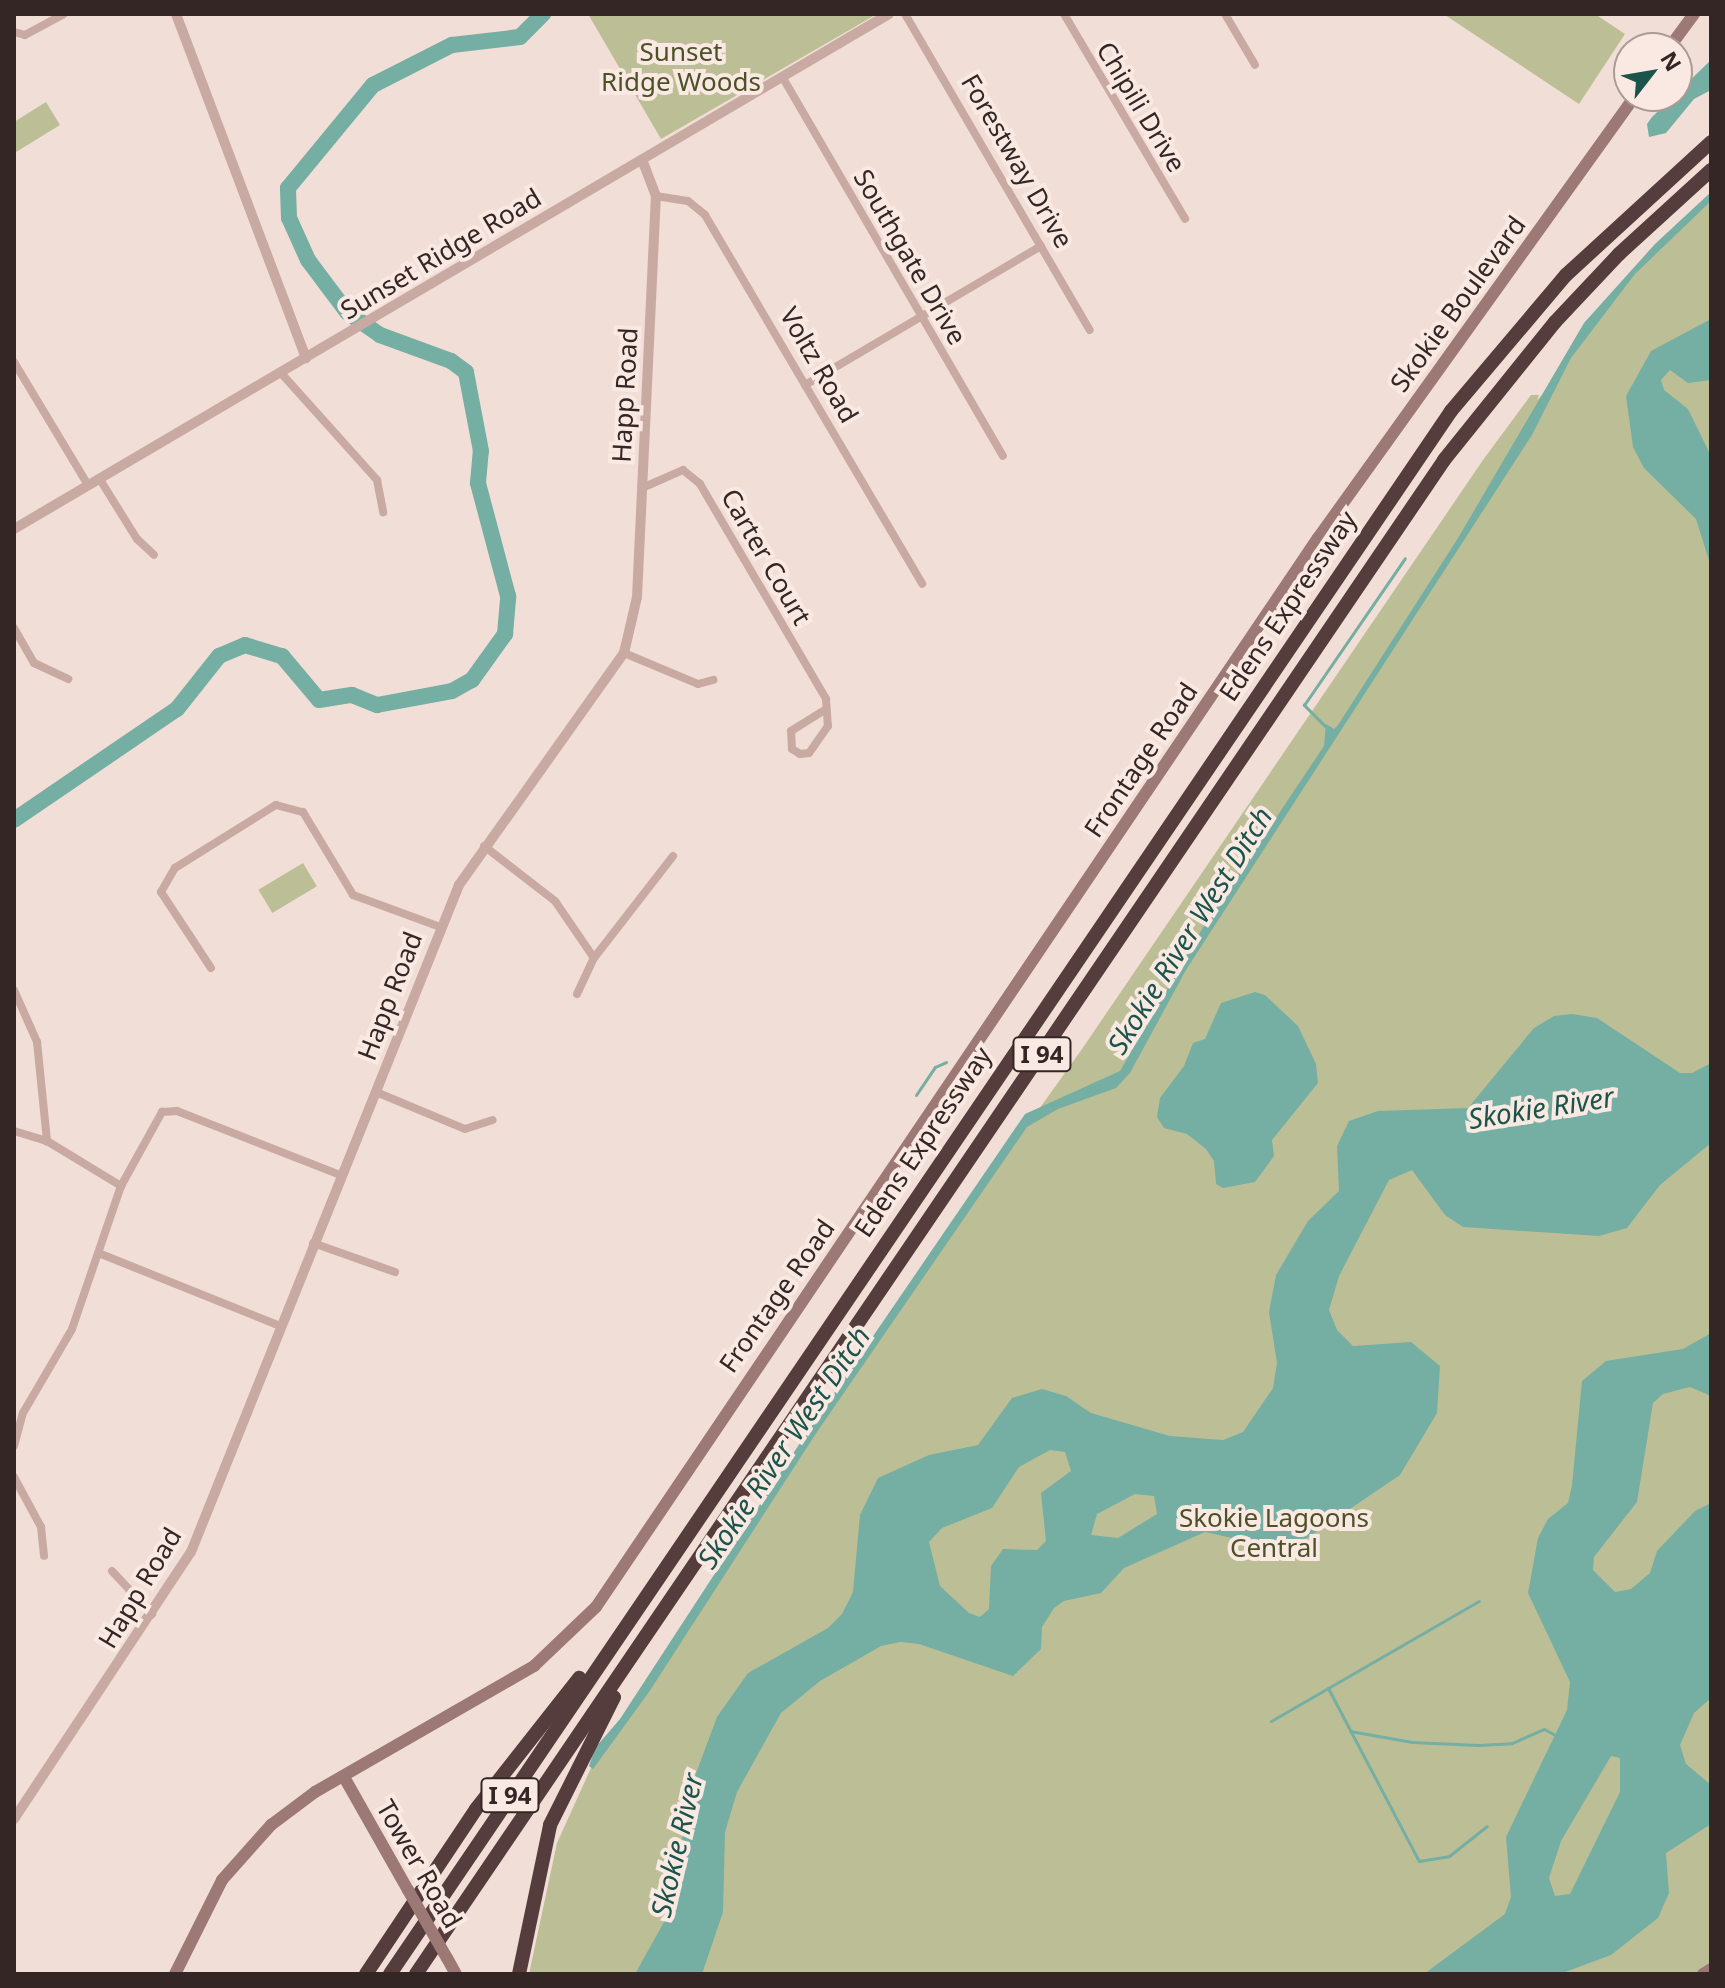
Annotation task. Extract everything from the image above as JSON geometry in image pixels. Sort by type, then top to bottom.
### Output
[{"type":"highway","name":"Edens Expressway","points":[[390,1974],[630,1616],[1451,411],[1566,275],[1711,142]]},
{"type":"highway","name":"Edens Expressway","points":[[416,1974],[1444,460],[1555,322],[1619,254],[1711,170]]},
{"type":"highway","points":[[366,1974],[476,1809],[630,1616]]},
{"type":"highway","points":[[519,1974],[550,1825],[649,1631]]},
{"type":"main road","points":[[1681,32],[1694,14]]},
{"type":"main road","name":"Skokie Boulevard","points":[[1318,538],[1624,112]]},
{"type":"main road","name":"Frontage Road","points":[[175,1974],[194,1928],[243,1853],[289,1809],[534,1666],[596,1607],[1318,538]]},
{"type":"main road","name":"Tower Road","points":[[344,1777],[456,1974]]},
{"type":"main road","points":[[1703,1974],[1711,1969]]},
{"type":"street","points":[[14,32],[25,35],[64,14]]},
{"type":"street","points":[[176,14],[306,358]]},
{"type":"street","name":"Sunset Ridge Road","points":[[14,529],[889,14]]},
{"type":"street","name":"Forestway Drive","points":[[905,14],[1090,330]]},
{"type":"street","name":"Chipili Drive","points":[[1064,14],[1185,219]]},
{"type":"street","points":[[1225,14],[1255,65]]},
{"type":"street","name":"Southgate Drive","points":[[783,78],[1003,456]]},
{"type":"street","name":"Happ Road","points":[[14,1819],[191,1552],[440,927],[482,845],[624,653],[637,597],[656,196],[642,160]]},
{"type":"street","name":"Voltz Road","points":[[656,196],[688,201],[705,215],[922,584]]},
{"type":"street","points":[[805,385],[1041,246]]},
{"type":"street","points":[[14,362],[88,485]]},
{"type":"street","points":[[281,373],[377,480],[383,512]]},
{"type":"street","name":"Carter Court","points":[[642,488],[675,471],[692,472],[826,699],[824,710]]},
{"type":"street","points":[[99,478],[137,539],[154,555]]},
{"type":"street","points":[[14,628],[34,663],[69,679]]},
{"type":"street","points":[[624,653],[698,684],[713,680]]},
{"type":"street","points":[[824,710],[828,726],[809,753],[800,754],[792,749],[791,731],[824,710]]},
{"type":"street","points":[[211,968],[161,892],[175,868],[276,805],[303,812],[353,895],[440,927]]},
{"type":"street","points":[[482,845],[555,901],[594,958]]},
{"type":"street","points":[[577,994],[594,958],[673,856]]},
{"type":"street","points":[[14,990],[37,1042],[47,1141]]},
{"type":"street","points":[[376,1092],[465,1129],[493,1120]]},
{"type":"street","points":[[14,1446],[23,1413],[72,1329],[101,1254],[121,1186],[149,1127],[162,1112],[177,1111],[340,1175]]},
{"type":"street","points":[[14,1131],[47,1141],[121,1186]]},
{"type":"street","points":[[313,1243],[395,1272]]},
{"type":"street","points":[[101,1254],[280,1326]]},
{"type":"street","points":[[14,1477],[41,1527],[44,1556]]},
{"type":"street","points":[[112,1571],[152,1614]]},
{"type":"green space","name":"Sunset Ridge Woods","points":[[588,14],[877,14],[661,139]]},
{"type":"green space","points":[[1595,14],[1622,32],[1613,32],[1613,52],[1579,104],[1445,15]]},
{"type":"green space","points":[[46,102],[60,125],[16,152],[14,122]]},
{"type":"green space","name":"Skokie Lagoons Central","points":[[1711,198],[1711,1974],[529,1974],[557,1843],[591,1768],[874,1340],[1082,1049],[1483,460],[1531,395],[1539,395],[1537,400],[1548,389],[1633,271]]},
{"type":"green space","points":[[303,863],[317,886],[272,913],[258,890]]},
{"type":"water","points":[[1711,60],[1711,90],[1693,100],[1693,77]]},
{"type":"water","points":[[1657,112],[1683,112],[1666,133],[1649,137],[1647,124]]},
{"type":"water","points":[[1711,192],[1711,201],[1635,274],[1571,358],[1532,435],[1186,970],[1130,1073],[1116,1088],[1058,1109],[1027,1127],[817,1432],[649,1692],[593,1769],[589,1766],[595,1748],[620,1719],[800,1443],[1025,1114],[1120,1071],[1205,924],[1324,746],[1326,724],[1334,729],[1338,725],[1458,538],[1584,323],[1655,244]]},
{"type":"water","points":[[1711,319],[1711,380],[1688,383],[1670,370],[1661,380],[1664,390],[1688,409],[1711,456],[1711,567],[1696,519],[1644,468],[1633,447],[1626,396],[1651,351]]},
{"type":"water","points":[[1255,992],[1265,995],[1298,1026],[1316,1064],[1318,1083],[1272,1140],[1274,1156],[1255,1182],[1223,1188],[1216,1184],[1214,1161],[1206,1149],[1187,1134],[1164,1128],[1157,1117],[1160,1098],[1184,1066],[1193,1043],[1205,1039],[1221,1003]]},
{"type":"water","name":"Skokie River","points":[[1572,1014],[1597,1018],[1680,1073],[1692,1073],[1711,1063],[1711,1143],[1660,1185],[1627,1228],[1599,1236],[1463,1227],[1445,1215],[1412,1170],[1389,1180],[1339,1276],[1329,1310],[1337,1330],[1353,1346],[1411,1342],[1440,1366],[1437,1413],[1400,1475],[1301,1542],[1268,1546],[1205,1532],[1124,1568],[1101,1593],[1064,1601],[1054,1608],[1042,1627],[1041,1649],[1013,1676],[919,1644],[900,1642],[881,1646],[820,1681],[781,1713],[737,1792],[725,1832],[723,1912],[702,1974],[635,1974],[678,1897],[685,1803],[717,1717],[748,1673],[828,1628],[842,1614],[853,1592],[860,1515],[878,1478],[929,1455],[978,1445],[1012,1398],[1042,1389],[1066,1396],[1091,1413],[1170,1436],[1223,1440],[1243,1432],[1273,1388],[1277,1363],[1269,1312],[1276,1275],[1308,1221],[1339,1191],[1337,1146],[1349,1121],[1378,1111],[1468,1108],[1534,1028],[1554,1016]],"holes":[[[1050,1450],[1065,1452],[1071,1471],[1041,1493],[1046,1541],[1037,1550],[1003,1549],[991,1566],[989,1609],[980,1617],[969,1613],[940,1586],[929,1542],[942,1528],[992,1508],[1019,1467]],[[1135,1494],[1154,1496],[1157,1514],[1118,1538],[1091,1535],[1097,1514]]]},
{"type":"water","points":[[1711,1333],[1711,1396],[1690,1387],[1663,1394],[1653,1403],[1637,1502],[1594,1557],[1593,1570],[1615,1592],[1631,1589],[1650,1573],[1657,1551],[1695,1511],[1711,1503],[1711,1698],[1694,1713],[1680,1745],[1686,1764],[1711,1785],[1711,1824],[1666,1853],[1669,1893],[1658,1918],[1611,1955],[1560,1974],[1424,1974],[1505,1914],[1511,1897],[1506,1837],[1567,1710],[1570,1682],[1528,1593],[1538,1538],[1548,1519],[1568,1503],[1582,1381],[1606,1361],[1683,1349]],"holes":[[[1611,1756],[1620,1758],[1620,1792],[1570,1894],[1555,1896],[1549,1878],[1561,1841]]]},
{"type":"waterway","points":[[14,820],[177,709],[219,656],[245,645],[282,656],[319,700],[352,695],[377,705],[452,691],[472,680],[505,634],[508,596],[478,483],[481,451],[466,372],[451,361],[380,335],[347,312],[308,260],[289,218],[288,188],[373,85],[452,45],[520,37],[543,14]]},
{"type":"waterway","points":[[1327,728],[1304,705],[1405,558]]},
{"type":"waterway","points":[[916,1095],[935,1067],[946,1062]]},
{"type":"waterway","points":[[1271,1721],[1479,1601]]},
{"type":"waterway","points":[[1328,1688],[1419,1861],[1449,1856],[1487,1826]]},
{"type":"waterway","points":[[1350,1731],[1412,1742],[1478,1745],[1512,1743],[1544,1729],[1559,1737]]},
{"type":"water label","name":"Skokie River West Ditch","points":[[1189,930]]},
{"type":"water label","name":"Skokie River West Ditch","points":[[783,1447]]}]
